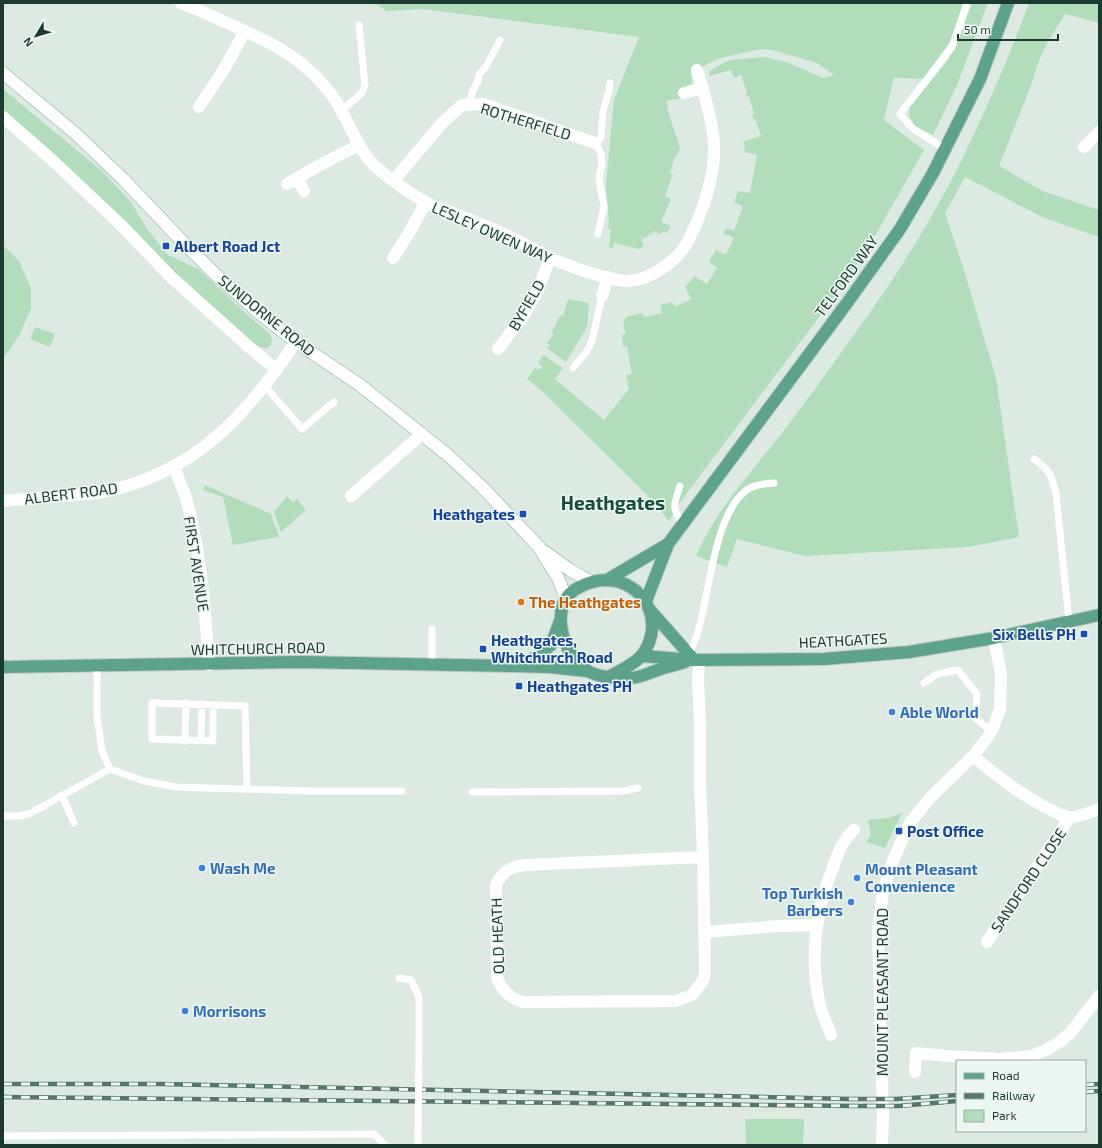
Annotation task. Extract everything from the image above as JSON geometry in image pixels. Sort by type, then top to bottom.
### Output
[{"type":"main road","name":"TELFORD WAY","points":[[648,606],[668,544],[847,303],[900,229],[933,173],[980,79],[1008,3]]},
{"type":"main road","name":"TELFORD WAY","points":[[607,580],[668,544]]},
{"type":"main road","points":[[607,580],[629,586],[648,606],[694,658],[641,677],[628,678],[598,676],[588,671],[578,663],[566,644],[561,620],[563,604],[566,598],[579,587],[591,582],[607,580]]},
{"type":"main road","points":[[610,676],[629,666],[642,656],[650,642],[653,626],[648,606]]},
{"type":"main road","name":"HEATHGATES","points":[[642,656],[824,659],[909,652],[994,638],[1099,615]]},
{"type":"main road","name":"WHITCHURCH ROAD","points":[[513,666],[537,657],[551,645],[561,620]]},
{"type":"main road","name":"WHITCHURCH ROAD","points":[[3,667],[209,665],[300,662],[549,667],[588,671]]},
{"type":"street","name":"LESLEY OWEN WAY","points":[[181,3],[282,49],[303,65],[316,76],[329,92],[359,145],[374,165],[393,181],[426,202],[494,229],[522,242],[550,258],[585,271],[626,281],[637,279],[660,270],[681,252],[688,242],[695,227],[708,188],[714,162],[712,132],[703,88],[697,70]]},
{"type":"street","points":[[199,107],[211,99],[223,71],[245,32]]},
{"type":"street","name":"SUNDORNE ROAD","points":[[3,73],[76,134],[123,179],[215,274],[258,312],[296,342],[360,385],[422,434],[449,456],[482,487],[539,547],[570,570],[591,582]]},
{"type":"street","points":[[684,93],[703,88]]},
{"type":"street","name":"ROTHERFIELD","points":[[393,181],[443,122],[462,105],[483,104],[595,143]]},
{"type":"street","points":[[3,117],[110,215],[170,276],[277,370]]},
{"type":"street","points":[[1084,147],[1099,132]]},
{"type":"street","points":[[304,191],[292,181],[359,145]]},
{"type":"street","points":[[393,258],[426,202]]},
{"type":"street","name":"BYFIELD","points":[[498,349],[524,315],[538,290],[550,258]]},
{"type":"street","points":[[602,296],[608,277]]},
{"type":"street","name":"ALBERT ROAD","points":[[3,501],[101,492],[139,482],[174,466],[193,455],[221,434],[249,406],[277,370],[296,342]]},
{"type":"street","points":[[351,496],[422,434]]},
{"type":"street","name":"FIRST AVENUE","points":[[174,466],[186,498],[199,561],[205,610],[209,665]]},
{"type":"street","name":"SUNDORNE ROAD","points":[[539,547],[558,578],[566,598]]},
{"type":"street","name":"MOUNT PLEASANT ROAD","points":[[882,1145],[883,1116],[878,930],[883,891],[894,858],[910,823],[929,799],[973,756],[993,728],[1000,709],[1001,674],[994,638]]},
{"type":"street","name":"OLD HEATH","points":[[694,658],[698,681],[700,723],[700,782],[703,857],[705,972],[703,981],[692,995],[676,1001],[523,1002],[510,997],[500,985],[497,978],[496,885],[501,875],[508,870],[515,866],[525,865],[703,857]]},
{"type":"street","points":[[973,756],[1023,795],[1059,814],[1070,817],[1099,809]]},
{"type":"street","name":"SANDFORD CLOSE","points":[[987,942],[1070,817]]},
{"type":"street","points":[[831,1035],[821,1009],[816,984],[814,950],[821,903],[837,856],[848,835],[854,830]]},
{"type":"street","points":[[704,932],[778,926],[817,925]]},
{"type":"street","points":[[915,1072],[916,1052],[948,1056],[999,1059],[1031,1056],[1046,1050],[1061,1041],[1071,1032],[1099,996]]},
{"type":"lane","points":[[945,149],[912,128],[900,114],[952,47],[967,3]]},
{"type":"lane","points":[[341,111],[362,93],[365,85],[359,25]]},
{"type":"lane","points":[[469,105],[479,74],[486,67],[500,40]]},
{"type":"lane","points":[[598,234],[604,206],[599,178],[602,164],[601,153],[595,143],[601,138],[603,111],[610,83]]},
{"type":"lane","points":[[574,368],[592,341],[602,296]]},
{"type":"lane","points":[[265,386],[302,429],[334,402]]},
{"type":"lane","points":[[1034,459],[1045,467],[1052,478],[1056,494],[1069,621]]},
{"type":"lane","points":[[694,658],[713,562],[728,516],[735,502],[743,492],[755,485],[774,483]]},
{"type":"lane","points":[[680,486],[674,502],[676,516],[683,524]]},
{"type":"lane","points":[[432,629],[432,665]]},
{"type":"lane","points":[[97,666],[97,716],[102,751],[110,770]]},
{"type":"lane","points":[[924,683],[936,674],[958,670],[977,694],[975,718],[985,726],[993,728]]},
{"type":"lane","points":[[213,705],[213,741],[152,739],[152,703],[245,706],[247,788]]},
{"type":"lane","points":[[185,741],[186,703]]},
{"type":"lane","points":[[201,741],[202,704]]},
{"type":"lane","points":[[3,816],[20,816],[31,813],[110,770],[144,781],[176,787],[310,791],[402,791]]},
{"type":"lane","points":[[472,792],[623,791],[638,788]]},
{"type":"lane","points":[[62,795],[74,823]]},
{"type":"lane","points":[[399,978],[411,980],[419,997],[418,1145]]},
{"type":"lane","points":[[3,1136],[374,1134],[385,1145]]},
{"type":"green space","points":[[374,3],[964,3],[951,40],[923,79],[894,78],[884,120],[924,150],[868,248],[825,309],[681,501],[669,521],[647,495],[543,392],[527,379],[535,368],[538,370],[543,367],[538,363],[543,355],[563,368],[555,379],[604,420],[629,389],[626,375],[632,374],[627,346],[623,347],[622,335],[626,334],[623,323],[626,317],[642,313],[644,317],[662,313],[660,305],[672,302],[675,307],[691,299],[685,287],[695,276],[707,284],[717,268],[709,262],[716,250],[726,255],[734,238],[723,233],[726,228],[734,231],[743,206],[734,203],[738,191],[750,193],[757,155],[744,152],[745,146],[743,142],[761,136],[755,119],[753,119],[752,115],[754,114],[749,96],[747,97],[746,94],[747,93],[741,75],[734,78],[731,70],[709,76],[710,71],[730,60],[765,57],[789,63],[823,78],[834,75],[817,63],[772,50],[760,49],[720,58],[691,72],[692,83],[682,98],[666,101],[680,148],[677,156],[675,156],[670,173],[673,174],[665,196],[671,199],[661,222],[671,226],[667,233],[664,231],[658,235],[656,231],[641,240],[644,246],[639,249],[614,243],[613,248],[609,247],[611,230],[608,228],[609,221],[606,186],[614,100],[639,37],[423,9],[387,11]]},
{"type":"green space","points":[[972,3],[988,3],[957,85],[933,135],[915,126],[909,116],[910,107],[948,60],[960,36]]},
{"type":"green space","points":[[1029,3],[1099,3],[1099,23],[1065,14],[1039,60],[1030,88],[999,166],[1043,191],[1099,210],[1099,237],[1042,217],[965,177],[945,213],[963,267],[996,378],[1019,537],[968,547],[805,556],[737,539],[727,567],[696,556],[704,539],[724,507],[827,373],[884,292],[927,224],[974,135],[999,79]]},
{"type":"green space","points":[[3,89],[103,172],[131,202],[147,229],[168,255],[198,269],[269,333],[272,339],[271,345],[265,348],[256,346],[177,275],[80,179],[3,110]]},
{"type":"green space","points":[[3,245],[19,261],[31,288],[31,309],[19,336],[3,359]]},
{"type":"green space","points":[[568,299],[589,303],[587,327],[566,362],[547,348],[550,345],[547,343],[554,334],[551,332],[557,323],[556,322],[561,315],[563,316]]},
{"type":"green space","points":[[35,327],[55,334],[50,347],[30,339]]},
{"type":"green space","points":[[205,485],[271,514],[279,537],[233,545],[223,497],[203,490]]},
{"type":"green space","points":[[287,496],[293,502],[297,499],[306,510],[281,532],[274,512]]},
{"type":"green space","points":[[902,813],[885,848],[866,842],[871,835],[868,820],[888,818]]},
{"type":"green space","points":[[745,1119],[804,1119],[803,1145],[746,1145]]},
{"type":"railway","points":[[3,1084],[160,1084],[851,1099],[896,1099],[956,1095]]},
{"type":"railway","points":[[1086,1085],[1099,1084]]},
{"type":"railway","points":[[1086,1092],[1099,1091]]},
{"type":"railway","points":[[3,1097],[855,1106],[899,1106],[956,1101]]},
{"type":"place","name":"Albert Road Jct","points":[[166,246]]},
{"type":"place","name":"Heathgates","points":[[523,514]]},
{"type":"place","name":"The Heathgates","points":[[521,602]]},
{"type":"place","name":"Six Bells PH","points":[[1084,634]]},
{"type":"place","name":"Heathgates, Whitchurch Road","points":[[483,649]]},
{"type":"place","name":"Heathgates PH","points":[[519,686]]},
{"type":"place","name":"Able World","points":[[892,712]]},
{"type":"place","name":"Post Office","points":[[899,831]]},
{"type":"place","name":"Wash Me","points":[[202,868]]},
{"type":"place","name":"Mount Pleasant Convenience","points":[[857,878]]},
{"type":"place","name":"Top Turkish Barbers","points":[[851,902]]},
{"type":"place","name":"Morrisons","points":[[185,1011]]},
{"type":"district","name":"Heathgates","points":[[613,502]]}]
